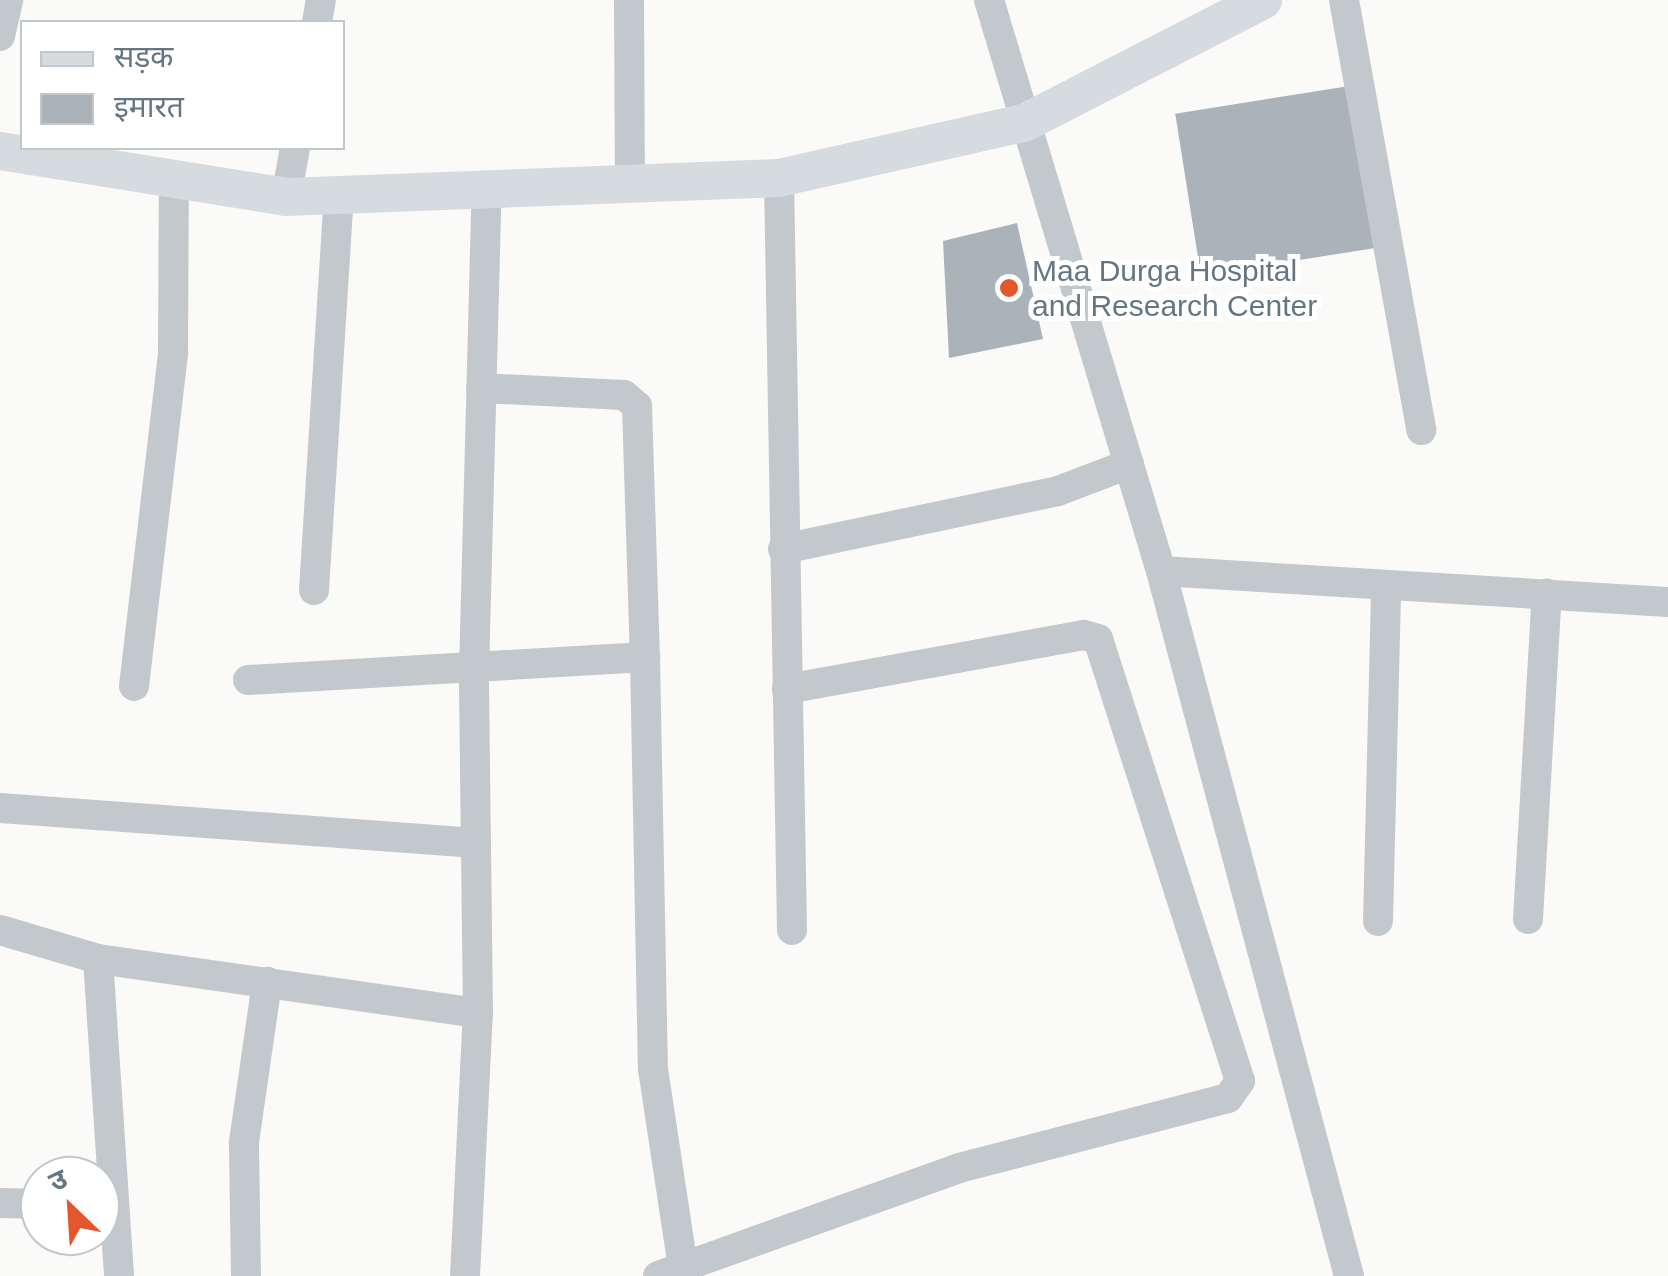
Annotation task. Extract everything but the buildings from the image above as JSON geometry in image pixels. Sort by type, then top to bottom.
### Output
[{"type":"main road","points":[[0,151],[174,182],[286,196],[779,178],[1024,123],[1263,0]]},
{"type":"street","points":[[0,36],[8,0]]},
{"type":"street","points":[[629,0],[630,184]]},
{"type":"street","points":[[990,0],[1161,571],[1348,1276]]},
{"type":"street","points":[[1344,0],[1421,430]]},
{"type":"street","points":[[286,196],[295,150]]},
{"type":"street","points":[[779,178],[792,930]]},
{"type":"street","points":[[134,686],[173,354],[174,182]]},
{"type":"street","points":[[465,1276],[478,1012],[474,672],[487,190]]},
{"type":"street","points":[[314,590],[339,193]]},
{"type":"street","points":[[481,388],[624,396],[637,406],[653,1069],[670,1271],[959,1168],[1228,1098],[1240,1081],[1098,640],[1084,634],[787,689]]},
{"type":"street","points":[[784,549],[1058,490],[1129,464]]},
{"type":"street","points":[[1161,571],[1668,602]]},
{"type":"street","points":[[1378,922],[1386,584]]},
{"type":"street","points":[[1528,919],[1547,594]]},
{"type":"street","points":[[248,680],[474,672],[644,656]]},
{"type":"street","points":[[0,808],[476,842]]},
{"type":"street","points":[[0,930],[98,959],[478,1012]]},
{"type":"street","points":[[98,959],[104,1156]]},
{"type":"street","points":[[246,1276],[244,1142],[267,982]]},
{"type":"place","name":"Maa Durga Hospital and Research Center","points":[[1009,288]]}]
